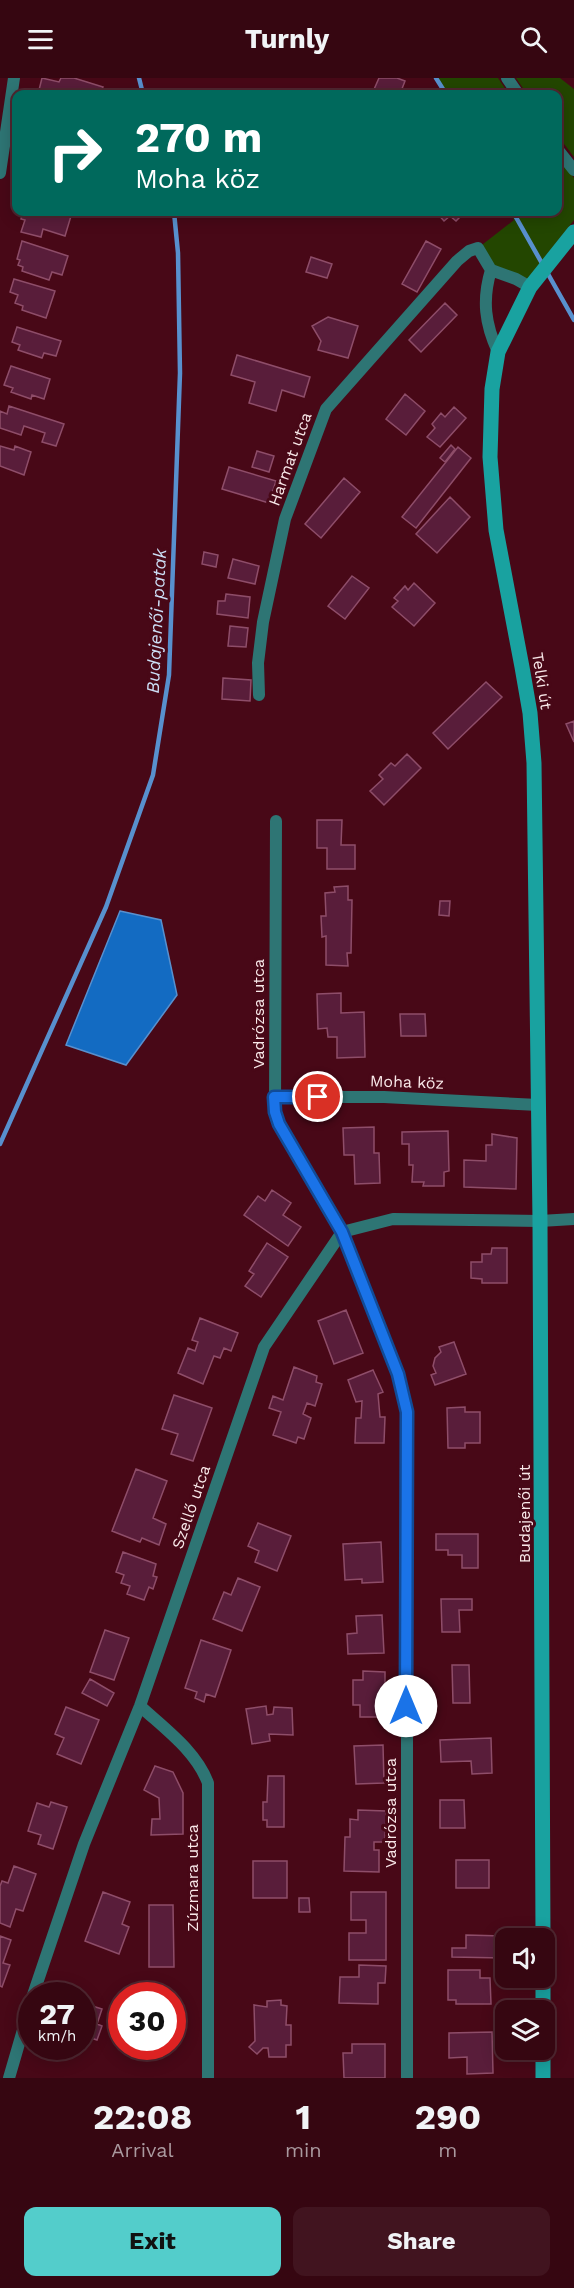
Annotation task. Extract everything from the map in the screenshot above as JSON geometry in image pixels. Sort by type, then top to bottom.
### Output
[{"type":"main road","name":"Telki út","points":[[538,1098],[534,763],[530,713],[496,530],[490,457],[492,389],[498,352],[530,287],[574,232]]},
{"type":"main road","name":"Budajenői út","points":[[538,1098],[543,1928]]},
{"type":"main road","points":[[543,2060],[543,2078]]},
{"type":"street","points":[[0,173],[12,92]]},
{"type":"street","points":[[562,155],[574,170]]},
{"type":"street","name":"Harmat utca","points":[[259,695],[258,663],[262,622],[285,519],[326,409],[457,261],[469,251],[478,248],[490,270]]},
{"type":"street","points":[[498,352],[492,338],[485,305],[484,292],[490,270],[516,279],[530,287]]},
{"type":"street","name":"Vadrózsa utca","points":[[276,821],[275,1112],[279,1124],[342,1232],[398,1374],[407,1412],[407,2078]]},
{"type":"street","name":"Moha köz","points":[[274,1097],[538,1098]]},
{"type":"street","points":[[342,1232],[393,1219],[540,1221],[574,1219]]},
{"type":"street","name":"Szellő utca","points":[[37,1982],[84,1844],[140,1706],[264,1347],[342,1232]]},
{"type":"street","name":"Zúzmara utca","points":[[140,1706],[188,1750],[203,1769],[208,1783],[208,2078]]},
{"type":"street","name":"Szellő utca","points":[[9,2078],[18,2046]]},
{"type":"green space","points":[[436,78],[498,78],[506,90],[444,90]]},
{"type":"green space","points":[[516,78],[560,78],[574,89],[574,157],[562,141],[562,90],[524,90]]},
{"type":"green space","points":[[565,165],[574,178],[574,220],[524,283],[491,270],[478,248],[514,220],[512,216],[562,216],[562,168]]},
{"type":"water","points":[[120,911],[161,920],[177,995],[126,1065],[66,1045]]},
{"type":"building","points":[[42,78],[59,82],[61,78],[74,78],[103,87],[102,90],[39,90]]},
{"type":"building","points":[[379,78],[397,78],[405,81],[402,90],[374,90]]},
{"type":"building","points":[[22,216],[71,216],[65,236],[43,229],[41,237],[21,232],[25,220],[21,219]]},
{"type":"building","points":[[440,216],[450,216],[444,221]]},
{"type":"building","points":[[450,216],[461,216],[456,221]]},
{"type":"building","points":[[22,241],[68,256],[62,275],[52,272],[49,280],[22,271],[23,267],[18,265],[20,260],[17,259]]},
{"type":"building","points":[[426,241],[441,249],[417,292],[402,284]]},
{"type":"building","points":[[311,257],[332,264],[327,278],[306,272]]},
{"type":"building","points":[[14,279],[55,291],[46,318],[22,310],[23,306],[15,303],[18,295],[10,292]]},
{"type":"building","points":[[445,303],[457,315],[421,352],[409,340]]},
{"type":"building","points":[[328,317],[358,326],[348,358],[318,350],[321,341],[312,326]]},
{"type":"building","points":[[17,327],[61,341],[56,356],[44,353],[42,358],[18,350],[20,345],[12,342]]},
{"type":"building","points":[[237,355],[310,377],[304,397],[282,390],[276,411],[249,403],[255,382],[231,375]]},
{"type":"building","points":[[11,366],[50,379],[44,399],[32,395],[31,399],[11,392],[13,388],[4,385]]},
{"type":"building","points":[[405,394],[425,411],[406,435],[386,419]]},
{"type":"building","points":[[9,406],[64,424],[56,446],[42,442],[45,433],[24,426],[21,435],[0,428],[0,411],[7,414]]},
{"type":"building","points":[[454,407],[466,418],[440,447],[427,437],[435,428],[432,424],[441,413],[445,417]]},
{"type":"building","points":[[451,445],[455,449],[445,462],[440,458]]},
{"type":"building","points":[[0,446],[14,450],[15,446],[31,452],[24,475],[0,466]]},
{"type":"building","points":[[458,447],[471,458],[416,528],[402,517]]},
{"type":"building","points":[[257,451],[274,456],[269,472],[252,467]]},
{"type":"building","points":[[229,467],[276,481],[269,503],[222,489]]},
{"type":"building","points":[[344,478],[360,492],[321,538],[305,524]]},
{"type":"building","points":[[450,497],[470,517],[437,553],[416,534]]},
{"type":"building","points":[[204,552],[218,555],[216,567],[202,564]]},
{"type":"building","points":[[233,559],[259,566],[255,584],[228,578]]},
{"type":"building","points":[[352,576],[369,588],[345,619],[328,606]]},
{"type":"building","points":[[414,583],[435,603],[414,626],[392,607],[398,601],[394,598],[405,586],[408,590]]},
{"type":"building","points":[[226,594],[250,597],[248,618],[217,614],[218,601],[225,601]]},
{"type":"building","points":[[230,626],[248,628],[246,647],[228,646]]},
{"type":"building","points":[[223,678],[251,680],[250,701],[222,699]]},
{"type":"building","points":[[486,682],[502,697],[448,749],[433,733]]},
{"type":"building","points":[[574,721],[574,742],[566,724]]},
{"type":"building","points":[[407,754],[421,768],[384,805],[370,791],[383,779],[379,775],[391,763],[395,766]]},
{"type":"building","points":[[317,820],[342,820],[341,845],[355,845],[355,869],[327,869],[327,848],[317,848]]},
{"type":"building","points":[[348,886],[348,900],[352,900],[351,953],[347,953],[348,966],[326,965],[326,936],[322,937],[321,916],[326,916],[325,893],[335,892],[334,887]]},
{"type":"building","points":[[440,901],[450,901],[449,916],[439,915]]},
{"type":"building","points":[[341,993],[341,1013],[364,1012],[365,1057],[337,1058],[337,1037],[328,1037],[327,1028],[318,1029],[317,994]]},
{"type":"building","points":[[400,1014],[425,1014],[426,1036],[401,1036]]},
{"type":"building","points":[[374,1127],[374,1153],[379,1153],[380,1183],[355,1184],[354,1155],[344,1155],[343,1128]]},
{"type":"building","points":[[448,1131],[449,1171],[444,1172],[444,1186],[423,1186],[424,1182],[412,1182],[413,1165],[409,1165],[409,1144],[402,1144],[402,1132]]},
{"type":"building","points":[[492,1134],[517,1138],[516,1189],[464,1187],[464,1160],[486,1161],[486,1145],[492,1145]]},
{"type":"building","points":[[272,1190],[291,1203],[283,1215],[301,1227],[288,1246],[244,1215],[258,1196],[265,1201]]},
{"type":"building","points":[[267,1243],[288,1257],[261,1297],[245,1286],[254,1274],[249,1271]]},
{"type":"building","points":[[492,1248],[507,1248],[507,1283],[482,1283],[482,1279],[471,1278],[471,1262],[482,1262],[482,1254],[491,1254]]},
{"type":"building","points":[[346,1310],[363,1353],[334,1364],[318,1321]]},
{"type":"building","points":[[200,1318],[238,1333],[231,1351],[224,1348],[220,1358],[214,1356],[203,1384],[178,1373],[188,1348],[195,1351],[198,1342],[192,1340]]},
{"type":"building","points":[[454,1342],[466,1374],[435,1385],[431,1375],[436,1373],[433,1366],[435,1358],[441,1352],[439,1347]]},
{"type":"building","points":[[294,1367],[317,1376],[316,1382],[322,1384],[315,1406],[307,1403],[303,1414],[311,1418],[304,1439],[298,1437],[296,1443],[273,1435],[281,1412],[269,1408],[273,1396],[283,1400]]},
{"type":"building","points":[[373,1370],[383,1392],[378,1394],[380,1417],[385,1417],[384,1443],[355,1443],[356,1418],[361,1418],[362,1401],[356,1402],[348,1380]]},
{"type":"building","points":[[174,1395],[212,1408],[193,1461],[171,1454],[178,1434],[162,1429]]},
{"type":"building","points":[[465,1407],[465,1412],[480,1412],[480,1443],[465,1443],[465,1448],[448,1448],[447,1408]]},
{"type":"building","points":[[136,1469],[167,1481],[153,1518],[166,1524],[159,1545],[142,1538],[140,1542],[112,1531]]},
{"type":"building","points":[[258,1523],[291,1536],[277,1571],[255,1562],[259,1551],[248,1546]]},
{"type":"building","points":[[436,1534],[478,1534],[478,1568],[462,1568],[462,1555],[448,1555],[448,1550],[436,1550]]},
{"type":"building","points":[[381,1542],[383,1582],[362,1583],[362,1579],[345,1580],[343,1544]]},
{"type":"building","points":[[123,1552],[156,1564],[153,1576],[157,1577],[153,1589],[149,1587],[144,1600],[127,1594],[130,1586],[121,1583],[124,1575],[116,1572]]},
{"type":"building","points":[[238,1578],[260,1587],[242,1631],[213,1619],[224,1592],[231,1595]]},
{"type":"building","points":[[441,1599],[472,1599],[472,1610],[459,1610],[460,1632],[442,1632]]},
{"type":"building","points":[[382,1615],[384,1653],[348,1654],[347,1634],[357,1633],[356,1616]]},
{"type":"building","points":[[105,1630],[129,1638],[114,1680],[90,1672]]},
{"type":"building","points":[[201,1640],[231,1650],[215,1697],[206,1694],[204,1702],[195,1698],[197,1692],[185,1688]]},
{"type":"building","points":[[452,1665],[469,1665],[470,1703],[453,1703]]},
{"type":"building","points":[[363,1671],[385,1672],[385,1702],[380,1702],[380,1717],[360,1717],[360,1705],[353,1705],[353,1680],[363,1680]]},
{"type":"building","points":[[90,1679],[114,1693],[107,1706],[82,1693]]},
{"type":"building","points":[[266,1706],[267,1715],[273,1714],[274,1707],[292,1708],[293,1735],[269,1734],[270,1741],[252,1744],[246,1709]]},
{"type":"building","points":[[66,1707],[99,1720],[81,1764],[57,1754],[64,1738],[55,1734]]},
{"type":"building","points":[[491,1738],[492,1773],[472,1774],[471,1761],[441,1762],[440,1740]]},
{"type":"building","points":[[383,1745],[384,1783],[356,1784],[354,1746]]},
{"type":"building","points":[[155,1766],[173,1772],[183,1793],[183,1834],[151,1835],[152,1819],[160,1819],[159,1798],[144,1790]]},
{"type":"building","points":[[268,1776],[284,1776],[284,1827],[267,1827],[267,1820],[263,1820],[263,1802],[267,1802]]},
{"type":"building","points":[[440,1800],[464,1800],[465,1828],[440,1828]]},
{"type":"building","points":[[51,1802],[67,1807],[53,1849],[38,1844],[41,1835],[28,1831],[37,1803],[49,1807]]},
{"type":"building","points":[[358,1810],[386,1811],[385,1842],[374,1842],[374,1850],[379,1850],[379,1872],[344,1871],[345,1837],[350,1837],[350,1819],[358,1820]]},
{"type":"building","points":[[456,1860],[489,1860],[489,1888],[456,1888]]},
{"type":"building","points":[[253,1861],[287,1861],[287,1898],[253,1898]]},
{"type":"building","points":[[14,1866],[36,1874],[23,1911],[16,1909],[10,1927],[0,1923],[0,1886],[2,1881],[8,1883]]},
{"type":"building","points":[[103,1892],[130,1902],[122,1924],[129,1927],[119,1954],[85,1941]]},
{"type":"building","points":[[351,1892],[386,1892],[386,1960],[349,1960],[349,1933],[366,1933],[366,1920],[351,1920]]},
{"type":"building","points":[[299,1898],[309,1898],[310,1912],[299,1912]]},
{"type":"building","points":[[149,1905],[173,1905],[174,1967],[149,1967]]},
{"type":"building","points":[[466,1935],[495,1936],[495,1958],[452,1957],[452,1948],[466,1948]]},
{"type":"building","points":[[0,1936],[11,1940],[3,1963],[10,1965],[2,1987],[0,1986]]},
{"type":"building","points":[[359,1965],[386,1966],[385,1983],[378,1983],[378,2004],[339,2003],[340,1977],[359,1977]]},
{"type":"building","points":[[448,1970],[480,1970],[480,1978],[490,1978],[491,2004],[456,2004],[456,2000],[448,2000]]},
{"type":"building","points":[[281,2000],[281,2005],[287,2006],[286,2025],[291,2025],[291,2045],[286,2045],[286,2057],[269,2057],[268,2048],[263,2048],[257,2054],[249,2047],[255,2041],[254,2005],[267,2007],[267,2001]]},
{"type":"building","points":[[96,2007],[102,2009],[97,2024],[102,2026],[97,2040]]},
{"type":"building","points":[[492,2032],[493,2073],[467,2074],[467,2057],[449,2058],[449,2033]]},
{"type":"building","points":[[352,2044],[385,2044],[385,2078],[344,2078],[343,2053],[352,2053]]},
{"type":"waterway","name":"Budajenői-patak","points":[[139,78],[142,90]]},
{"type":"waterway","points":[[436,78],[444,90]]},
{"type":"waterway","name":"Budajenői-patak","points":[[0,1144],[106,907],[153,775],[169,675],[180,373],[178,253],[174,216]]},
{"type":"waterway","points":[[515,216],[574,320]]},
{"type":"route","points":[[318,1097],[274,1097],[275,1112],[279,1124],[342,1232],[398,1374],[407,1412],[406,1706]]}]
